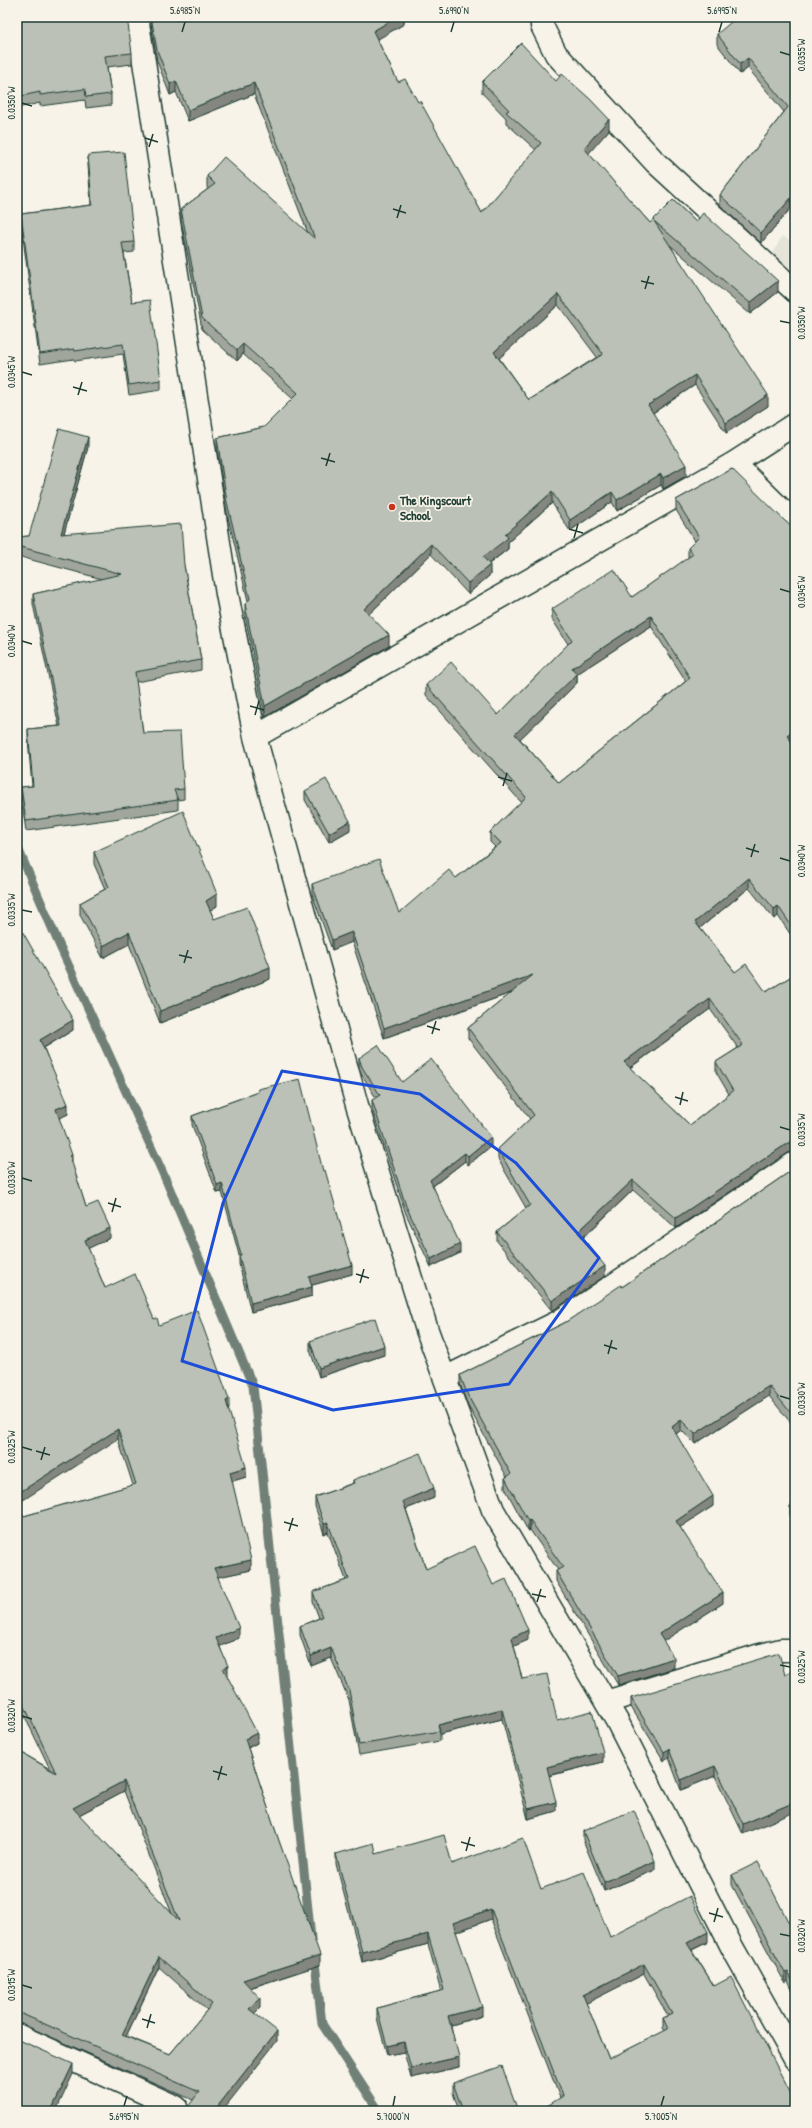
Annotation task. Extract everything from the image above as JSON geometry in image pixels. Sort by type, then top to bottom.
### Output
[{"type":"street","points":[[137,17],[226,586],[255,736],[357,1104],[427,1330],[493,1510],[606,1702],[732,1946],[795,2059]]},
{"type":"street","points":[[542,17],[542,26],[556,54],[656,163],[795,291]]},
{"type":"street","points":[[255,736],[734,463],[795,424]]},
{"type":"street","points":[[734,463],[795,523]]},
{"type":"street","points":[[445,1378],[560,1321],[795,1163]]},
{"type":"street","points":[[606,1702],[757,1656],[781,1650],[795,1650]]},
{"type":"street","points":[[17,2036],[176,2106]]},
{"type":"highlighted area","points":[[282,1071],[420,1094],[516,1163],[599,1258],[509,1384],[333,1410],[182,1361],[223,1203]]},
{"type":"shaded area","points":[[782,236],[795,243],[795,276],[769,261]]},
{"type":"building","points":[[17,17],[127,17],[132,53],[105,56],[111,94],[86,97],[85,89],[40,95],[40,92],[17,97]]},
{"type":"building","points":[[151,17],[397,17],[373,31],[398,82],[405,79],[418,102],[420,101],[482,213],[541,143],[506,112],[509,110],[482,82],[521,43],[556,81],[562,74],[590,99],[609,119],[584,148],[650,223],[673,200],[696,222],[703,213],[778,281],[750,303],[654,221],[768,395],[726,423],[695,375],[648,405],[686,465],[663,478],[661,474],[617,500],[612,492],[570,520],[552,492],[505,534],[508,538],[483,557],[490,565],[468,583],[431,544],[364,609],[389,635],[265,706],[245,604],[250,599],[227,502],[217,438],[264,427],[298,393],[243,344],[237,350],[202,318],[181,209],[215,184],[207,176],[224,157],[315,239],[254,83],[188,110],[176,81],[170,84],[157,50]],"holes":[[[558,294],[603,354],[529,400],[494,352]]]},
{"type":"building","points":[[737,17],[795,17],[795,200],[791,198],[761,233],[720,195],[788,107],[748,58],[740,64],[717,34]]},
{"type":"building","points":[[124,152],[134,242],[122,243],[132,302],[150,300],[161,380],[129,385],[123,344],[75,351],[74,349],[40,354],[21,214],[92,205],[88,155]]},
{"type":"building","points":[[59,429],[88,437],[61,534],[181,524],[184,565],[201,660],[135,672],[143,733],[180,732],[184,789],[174,790],[178,800],[26,821],[21,787],[33,786],[28,729],[61,726],[33,594],[122,574],[17,546],[17,537],[29,536]]},
{"type":"building","points":[[732,469],[786,522],[795,525],[795,595],[793,596],[795,598],[795,729],[787,735],[795,747],[795,931],[778,906],[774,909],[749,878],[695,922],[735,972],[746,964],[766,992],[795,974],[795,1141],[788,1143],[676,1218],[633,1180],[578,1232],[605,1266],[552,1301],[497,1232],[530,1205],[498,1149],[534,1115],[468,1028],[533,975],[384,1028],[352,932],[332,940],[312,884],[379,859],[399,913],[449,870],[456,878],[501,843],[490,832],[526,797],[426,685],[451,662],[498,715],[572,640],[552,609],[614,569],[632,597],[693,554],[688,548],[699,537],[676,500]],"holes":[[[651,616],[690,678],[559,783],[515,734],[577,674],[572,668]],[[710,999],[743,1045],[716,1062],[733,1091],[690,1125],[624,1062]]]},
{"type":"building","points":[[326,779],[350,821],[329,833],[305,791]]},
{"type":"building","points":[[183,811],[217,894],[206,901],[214,919],[247,907],[270,967],[160,1011],[129,932],[103,946],[80,903],[109,887],[94,852]]},
{"type":"building","points":[[17,922],[73,1020],[40,1040],[68,1104],[56,1109],[72,1155],[70,1156],[86,1207],[98,1202],[110,1228],[85,1240],[105,1288],[135,1274],[154,1319],[157,1318],[159,1325],[197,1310],[229,1399],[226,1401],[246,1467],[230,1472],[251,1560],[214,1568],[239,1628],[216,1638],[228,1666],[223,1668],[257,1733],[245,1739],[278,1838],[320,1955],[243,1980],[260,1998],[249,2009],[277,2031],[214,2111],[185,2111],[199,2092],[17,2013],[17,1750],[56,1773],[17,1690],[17,1518],[136,1484],[118,1429],[17,1494]],"holes":[[[124,1781],[179,1921],[73,1808]],[[159,1957],[212,2004],[170,2054],[122,2035]]]},
{"type":"building","points":[[378,1045],[402,1082],[431,1059],[491,1137],[468,1156],[465,1153],[430,1180],[460,1244],[431,1259],[406,1206],[372,1100],[380,1095],[362,1067],[359,1058]]},
{"type":"building","points":[[300,1079],[323,1171],[325,1170],[352,1265],[309,1277],[312,1287],[251,1303],[239,1255],[241,1255],[222,1183],[217,1185],[192,1116],[258,1092],[258,1089]]},
{"type":"building","points":[[795,1168],[795,1418],[769,1386],[695,1434],[681,1420],[672,1427],[713,1496],[676,1521],[723,1593],[659,1634],[674,1658],[618,1676],[556,1571],[563,1567],[530,1520],[528,1521],[505,1478],[511,1474],[468,1396],[460,1375],[566,1322],[621,1285],[622,1287]]},
{"type":"building","points":[[375,1318],[384,1346],[319,1368],[310,1341]]},
{"type":"building","points":[[420,1453],[434,1488],[403,1501],[426,1569],[475,1546],[493,1585],[506,1579],[528,1630],[512,1638],[522,1679],[547,1674],[557,1720],[592,1711],[603,1752],[547,1767],[556,1802],[528,1809],[502,1709],[438,1725],[440,1731],[359,1745],[349,1690],[331,1648],[311,1656],[300,1626],[322,1617],[313,1592],[349,1579],[328,1523],[324,1524],[315,1497],[354,1483],[353,1480]]},
{"type":"building","points":[[795,1502],[795,1512],[790,1506]]},
{"type":"building","points":[[779,1653],[785,1675],[795,1670],[795,1802],[743,1824],[715,1766],[681,1780],[669,1749],[664,1752],[631,1698]]},
{"type":"building","points":[[634,1810],[655,1861],[604,1882],[583,1831]]},
{"type":"building","points":[[444,1835],[452,1864],[523,1838],[541,1889],[584,1872],[610,1937],[690,1896],[708,1932],[687,1943],[714,1986],[731,1977],[795,2102],[795,2111],[539,2111],[563,2096],[491,1909],[453,1923],[482,2007],[448,2016],[459,2057],[411,2068],[404,2042],[387,2046],[377,2008],[444,1990],[428,1934],[362,1952],[336,1854],[374,1843],[376,1854]],"holes":[[[644,1964],[672,2014],[663,2018],[668,2029],[609,2059],[583,1995]]]},
{"type":"building","points":[[758,1862],[795,1935],[795,1986],[788,1972],[785,1973],[732,1875]]},
{"type":"building","points":[[17,2039],[73,2064],[51,2111],[17,2111]]},
{"type":"building","points":[[502,2066],[518,2111],[463,2111],[453,2083]]},
{"type":"waterway","points":[[17,846],[58,942],[166,1180],[253,1386],[311,1938]]},
{"type":"waterway","points":[[314,1954],[322,2024],[379,2111]]},
{"type":"place","name":"The Kingscourt School","points":[[392,507]]}]
